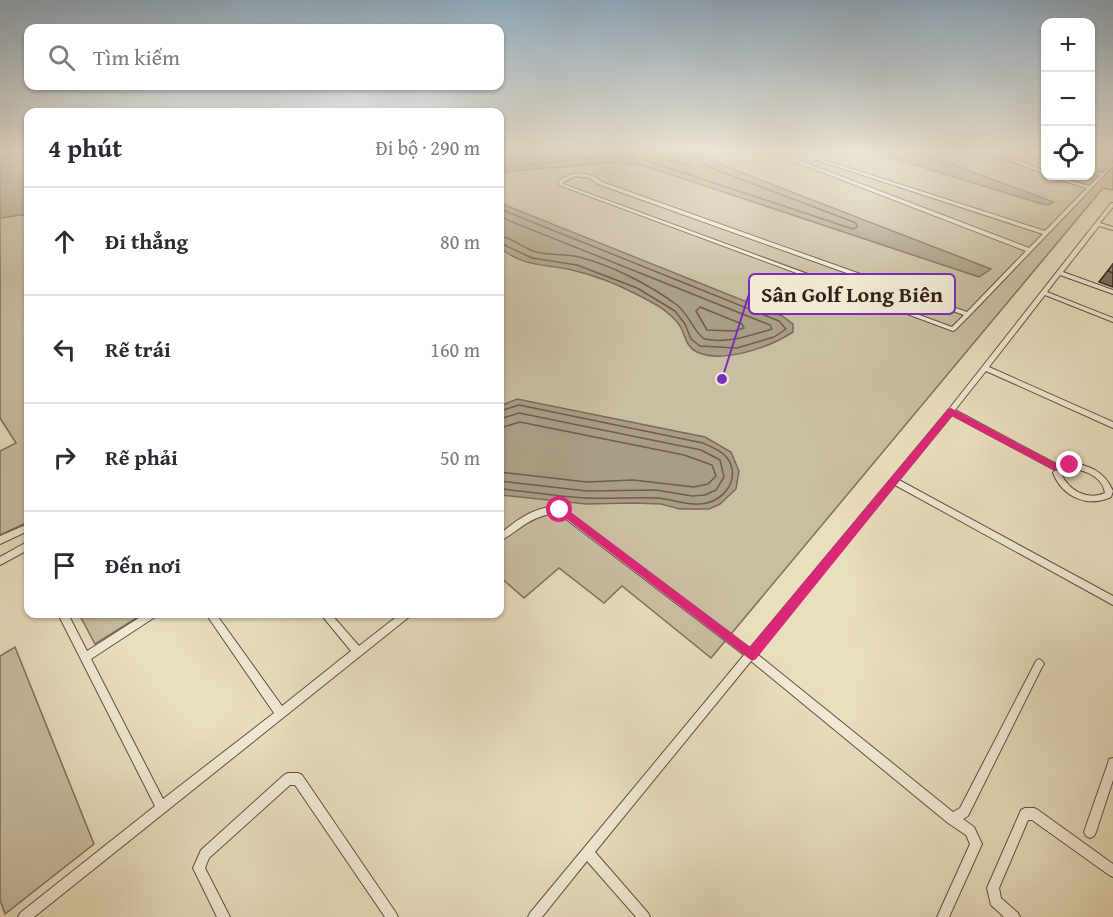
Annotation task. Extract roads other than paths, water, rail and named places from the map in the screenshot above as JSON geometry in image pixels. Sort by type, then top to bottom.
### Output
[{"type":"lane","points":[[582,193],[953,329],[1085,193]]},
{"type":"lane","points":[[628,193],[968,314]]},
{"type":"lane","points":[[879,193],[1029,250]]},
{"type":"lane","points":[[921,193],[1046,233]]},
{"type":"lane","points":[[534,917],[752,655],[986,368],[1112,209]]},
{"type":"lane","points":[[1098,224],[1113,229]]},
{"type":"lane","points":[[1060,273],[1113,292]]},
{"type":"lane","points":[[1044,293],[1113,320]]},
{"type":"lane","points":[[986,368],[1113,425]]},
{"type":"lane","points":[[951,411],[1059,469],[1070,465],[1095,473],[1107,485],[1108,495],[1096,500],[1078,495],[1058,479],[1059,469]]},
{"type":"lane","points":[[894,481],[1113,601]]},
{"type":"lane","points":[[504,535],[533,514],[547,510],[560,510],[752,655],[952,819],[970,831],[976,844],[943,917]]},
{"type":"lane","points":[[0,540],[24,529]]},
{"type":"lane","points":[[0,561],[24,547]]},
{"type":"lane","points":[[65,618],[161,807]]},
{"type":"lane","points":[[85,657],[146,618]]},
{"type":"lane","points":[[214,618],[280,713]]},
{"type":"lane","points":[[329,618],[358,652]]},
{"type":"lane","points":[[24,917],[401,618]]},
{"type":"lane","points":[[952,819],[964,812],[1039,664]]},
{"type":"lane","points":[[1090,832],[1113,763]]},
{"type":"lane","points":[[224,917],[199,868],[205,854],[288,779],[298,779],[392,917]]},
{"type":"lane","points":[[1014,917],[995,901],[993,888],[1025,814],[1034,814],[1113,871]]},
{"type":"lane","points":[[586,852],[644,917]]},
{"type":"water","points":[[0,193],[24,193],[24,215],[0,218]]},
{"type":"water","points":[[726,193],[794,193],[991,269],[979,277]]},
{"type":"water","points":[[1006,193],[1029,193],[1054,202],[1048,205]]},
{"type":"water","points":[[504,205],[782,316],[793,324],[793,332],[759,348],[733,355],[708,355],[697,352],[688,344],[676,321],[666,311],[648,300],[596,277],[527,262],[504,251]]},
{"type":"water","points":[[517,399],[705,437],[731,452],[739,471],[736,489],[720,504],[709,509],[680,509],[661,504],[586,504],[504,495],[504,404]]},
{"type":"place","name":"Sân Golf Long Biên","points":[[722,379]]}]
